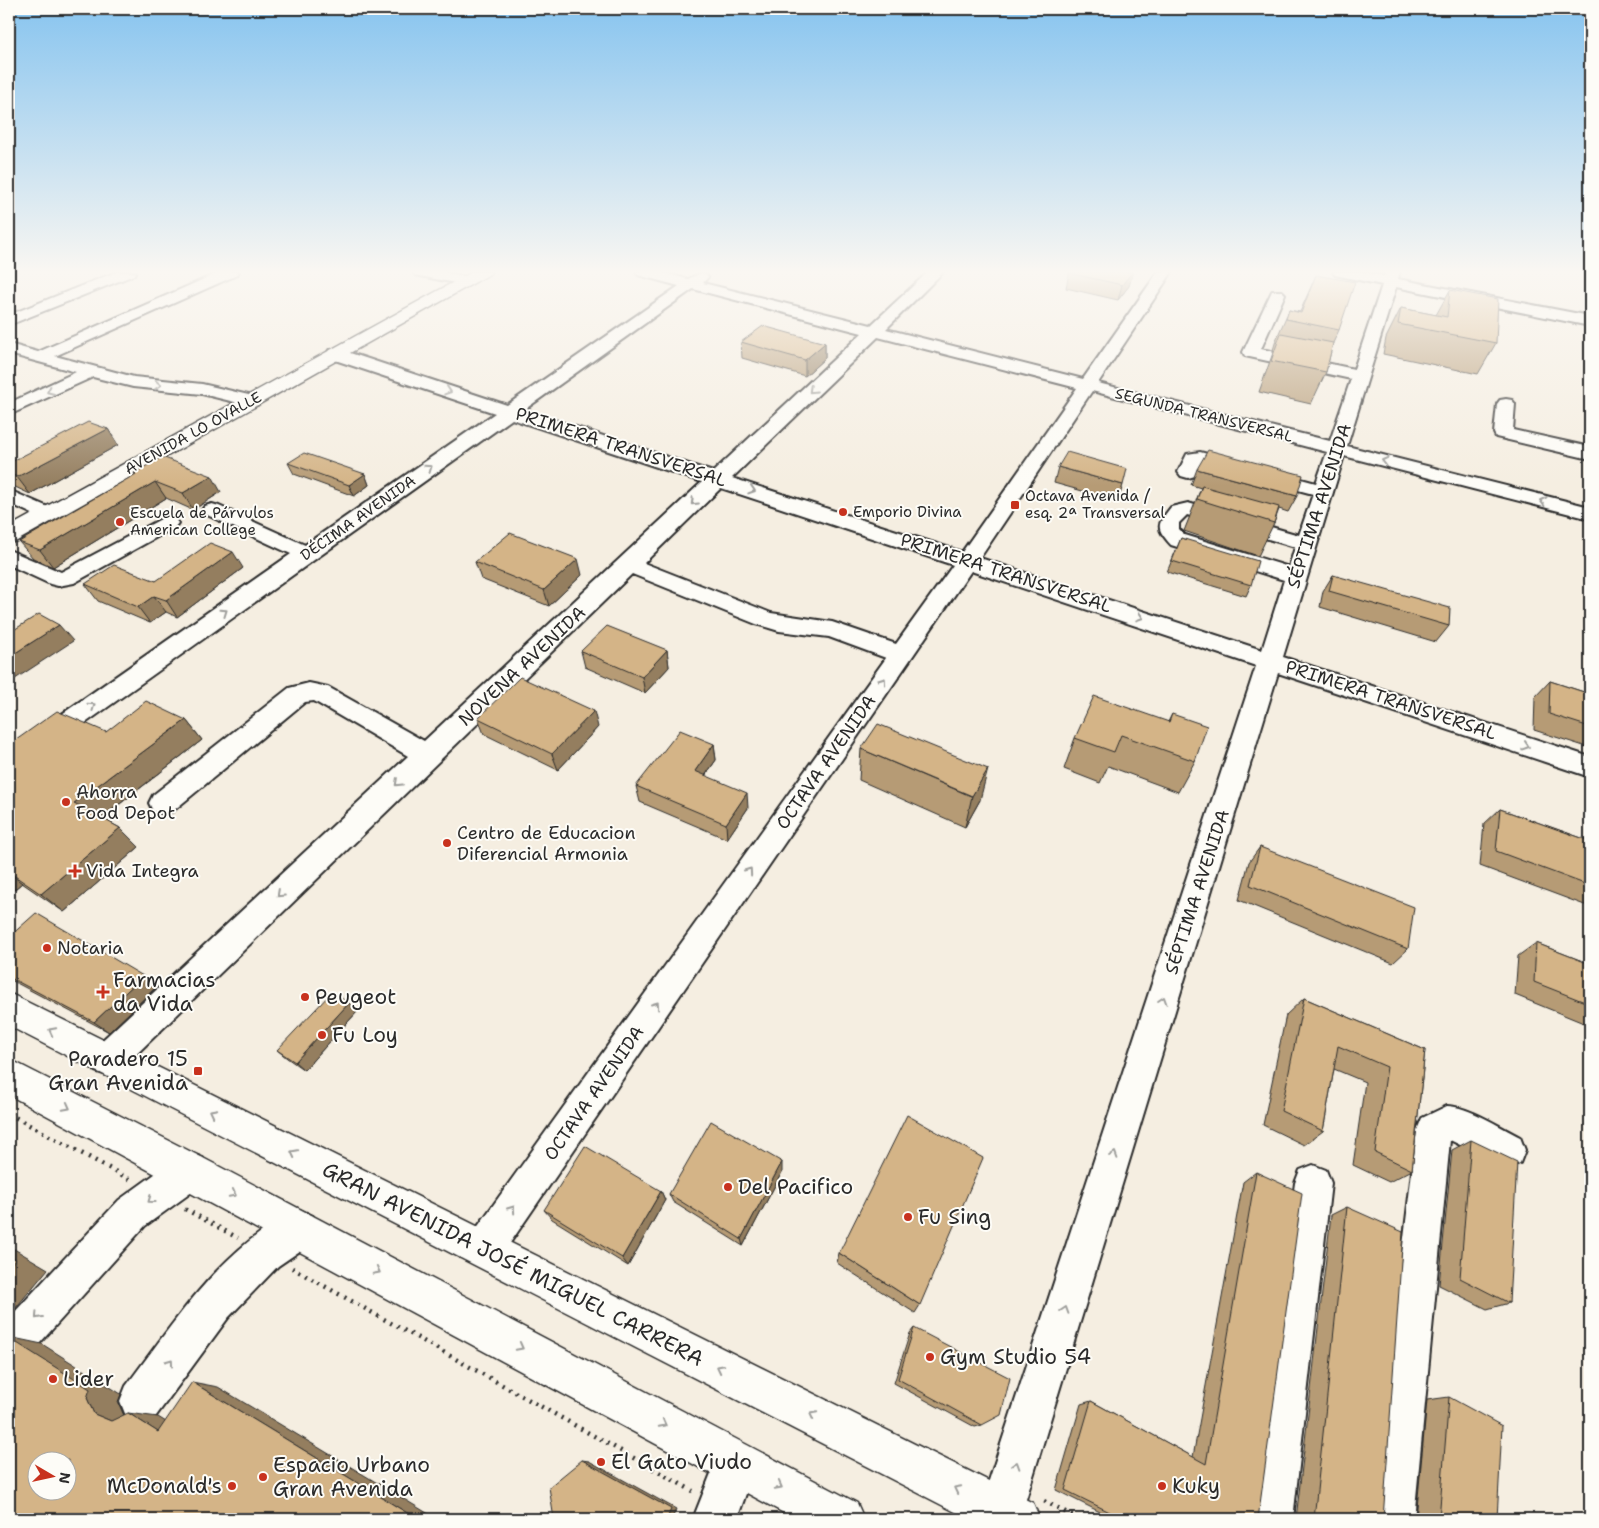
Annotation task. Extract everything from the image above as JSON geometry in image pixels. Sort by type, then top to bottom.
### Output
[{"type":"main road","name":"AVENIDA LO OVALLE","points":[[9,536],[354,343]]},
{"type":"main road","name":"GRAN AVENIDA JOSÉ MIGUEL CARRERA","points":[[12,1015],[107,1058],[484,1249],[1004,1517]]},
{"type":"main road","points":[[9,1076],[300,1229],[841,1519]]},
{"type":"street","points":[[40,357],[71,343]]},
{"type":"street","name":"DÉCIMA AVENIDA","points":[[9,764],[606,343]]},
{"type":"street","name":"NOVENA AVENIDA","points":[[107,1058],[861,343]]},
{"type":"street","name":"SEGUNDA TRANSVERSAL","points":[[922,343],[1590,513]]},
{"type":"street","name":"OCTAVA AVENIDA","points":[[484,1249],[967,561],[1115,343]]},
{"type":"street","points":[[1255,343],[1251,352],[1360,376]]},
{"type":"street","name":"SÉPTIMA AVENIDA","points":[[1004,1517],[1370,343]]},
{"type":"street","points":[[9,349],[133,382],[202,389],[251,401]]},
{"type":"street","name":"PRIMERA TRANSVERSAL","points":[[335,354],[1270,660],[1590,767]]},
{"type":"street","points":[[9,410],[91,371]]},
{"type":"street","points":[[1506,404],[1503,433],[1590,453]]},
{"type":"street","points":[[1188,472],[1194,458],[1200,458],[1324,491]]},
{"type":"street","points":[[9,496],[48,514]]},
{"type":"street","points":[[212,510],[308,554]]},
{"type":"street","points":[[9,557],[58,579],[66,578],[168,523]]},
{"type":"street","points":[[628,564],[764,619],[832,630],[901,655]]},
{"type":"street","points":[[163,803],[298,694],[309,692],[319,693],[427,755]]},
{"type":"street","points":[[1392,1519],[1434,1130],[1447,1123],[1454,1123],[1508,1150]]},
{"type":"street","points":[[25,1330],[132,1213],[190,1171]]},
{"type":"street","points":[[141,1401],[201,1320],[265,1253],[300,1229]]},
{"type":"street","points":[[717,1513],[736,1463]]},
{"type":"lane","points":[[1296,577],[1178,540],[1169,530],[1169,523],[1178,511],[1188,509],[1307,544]]},
{"type":"lane","points":[[1271,1519],[1313,1183]]},
{"type":"path","points":[[9,1114],[265,1253],[717,1513]]},
{"type":"building","points":[[746,343],[825,343],[805,360]]},
{"type":"building","points":[[1277,343],[1333,343],[1326,372],[1271,361]]},
{"type":"building","points":[[88,422],[108,429],[17,477],[9,473],[9,463]]},
{"type":"building","points":[[1208,450],[1303,475],[1297,496],[1197,469]]},
{"type":"building","points":[[1067,452],[1127,469],[1123,485],[1058,467]]},
{"type":"building","points":[[304,453],[365,474],[349,485],[288,463]]},
{"type":"building","points":[[162,457],[212,476],[183,493],[155,482],[40,550],[19,542],[136,474],[134,473]]},
{"type":"building","points":[[1202,486],[1279,507],[1274,523],[1197,499]]},
{"type":"building","points":[[510,533],[578,559],[544,590],[475,562]]},
{"type":"building","points":[[1181,538],[1258,561],[1251,585],[1172,561]]},
{"type":"building","points":[[210,543],[233,552],[166,600],[154,596],[138,607],[85,584],[114,565],[156,581]]},
{"type":"building","points":[[1333,575],[1450,608],[1449,626],[1329,591]]},
{"type":"building","points":[[39,614],[59,625],[9,657],[9,633]]},
{"type":"building","points":[[607,626],[667,650],[642,677],[581,651]]},
{"type":"building","points":[[520,677],[594,711],[552,754],[478,718]]},
{"type":"building","points":[[1550,681],[1590,694],[1590,727],[1549,714]]},
{"type":"building","points":[[1094,696],[1169,722],[1172,714],[1207,726],[1195,761],[1121,735],[1114,752],[1075,738]]},
{"type":"building","name":"Ahorra Food Depot","points":[[146,701],[186,720],[74,803],[120,828],[41,894],[9,872],[9,745],[57,711],[106,732]]},
{"type":"building","points":[[878,724],[988,769],[972,796],[861,749]]},
{"type":"building","points":[[680,730],[714,744],[695,771],[747,793],[726,824],[636,786]]},
{"type":"building","points":[[1500,809],[1590,841],[1590,886],[1496,851]]},
{"type":"building","points":[[1260,847],[1414,907],[1408,949],[1250,885]]},
{"type":"building","points":[[36,913],[143,976],[94,1022],[9,977],[9,937]]},
{"type":"building","points":[[1536,943],[1590,964],[1590,1004],[1534,982]]},
{"type":"building","points":[[332,992],[349,1003],[295,1062],[277,1050]]},
{"type":"building","points":[[1304,998],[1425,1050],[1412,1170],[1375,1152],[1387,1067],[1338,1046],[1323,1131],[1281,1111]]},
{"type":"building","name":"Fu Sing","points":[[907,1115],[983,1158],[920,1305],[839,1253]]},
{"type":"building","name":"Del Pacifico","points":[[711,1121],[782,1162],[741,1239],[669,1194]]},
{"type":"building","points":[[1471,1140],[1517,1162],[1509,1303],[1460,1278]]},
{"type":"building","points":[[585,1146],[661,1191],[622,1258],[544,1210]]},
{"type":"building","points":[[1256,1172],[1302,1193],[1258,1519],[1124,1519],[1065,1490],[1091,1401],[1206,1464]]},
{"type":"building","points":[[1347,1207],[1403,1232],[1383,1519],[1314,1519]]},
{"type":"building","points":[[9,1255],[16,1259],[9,1267]]},
{"type":"building","name":"Gym Studio 54","points":[[914,1328],[1010,1378],[1001,1415],[982,1425],[898,1379]]},
{"type":"building","points":[[9,1338],[90,1389],[87,1398],[94,1414],[111,1421],[128,1413],[158,1432],[192,1382],[417,1519],[9,1519]]},
{"type":"building","points":[[1449,1397],[1502,1426],[1497,1519],[1439,1519]]},
{"type":"building","points":[[582,1460],[671,1509],[667,1519],[554,1519],[549,1487]]},
{"type":"place","name":"Octava Avenida / esq. 2ª Transversal","points":[[1015,505]]},
{"type":"place","name":"Emporio Divina","points":[[843,512]]},
{"type":"place","name":"Escuela de Párvulos American College","points":[[120,522]]},
{"type":"place","name":"Ahorra Food Depot","points":[[66,802]]},
{"type":"place","name":"Centro de Educacion Diferencial Armonia","points":[[447,843]]},
{"type":"place","name":"Vida Integra","points":[[75,871]]},
{"type":"place","name":"Notaria","points":[[47,948]]},
{"type":"place","name":"Farmacias da Vida","points":[[103,992]]},
{"type":"place","name":"Peugeot","points":[[305,997]]},
{"type":"place","name":"Fu Loy","points":[[322,1035]]},
{"type":"place","name":"Paradero 15 Gran Avenida","points":[[198,1071]]},
{"type":"place","name":"Del Pacifico","points":[[728,1187]]},
{"type":"place","name":"Fu Sing","points":[[908,1217]]},
{"type":"place","name":"Gym Studio 54","points":[[930,1357]]},
{"type":"place","name":"Lider","points":[[53,1379]]},
{"type":"place","name":"El Gato Viudo","points":[[601,1462]]},
{"type":"place","name":"Espacio Urbano Gran Avenida","points":[[263,1477]]},
{"type":"place","name":"McDonald's","points":[[232,1486]]},
{"type":"place","name":"Kuky","points":[[1162,1486]]}]
